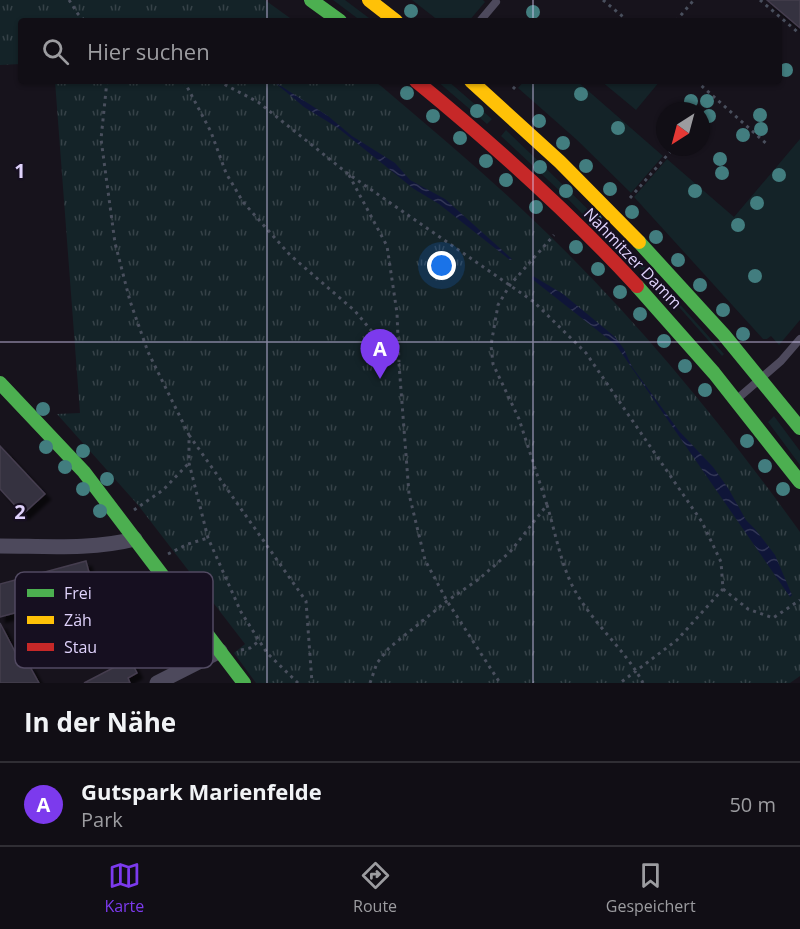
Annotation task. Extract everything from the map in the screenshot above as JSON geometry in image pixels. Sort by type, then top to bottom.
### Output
[{"type":"main road","points":[[311,0],[336,18]]},
{"type":"main road","points":[[369,0],[392,18]]},
{"type":"main road","name":"Nahmitzer Damm","points":[[420,84],[460,116],[548,194],[646,293],[736,399],[800,482]]},
{"type":"main road","name":"Nahmitzer Damm","points":[[474,84],[545,146],[620,219],[678,280],[800,428]]},
{"type":"main road","points":[[0,383],[84,472],[160,572]]},
{"type":"main road","points":[[213,642],[244,683]]},
{"type":"street","points":[[0,546],[82,546],[135,540]]},
{"type":"street","points":[[213,655],[220,651]]},
{"type":"street","points":[[157,683],[187,668]]},
{"type":"lane","points":[[483,18],[496,2]]},
{"type":"lane","points":[[736,399],[781,361],[800,339]]},
{"type":"path","points":[[69,0],[82,18]]},
{"type":"path","points":[[603,0],[624,18]]},
{"type":"path","points":[[678,18],[693,0]]},
{"type":"path","points":[[760,0],[781,18]]},
{"type":"path","points":[[782,19],[800,34]]},
{"type":"path","points":[[107,84],[101,139],[116,243],[130,301],[148,352],[189,435],[306,601],[312,683]]},
{"type":"path","points":[[186,84],[211,132],[226,173],[243,202],[290,255],[355,312],[399,364]]},
{"type":"path","points":[[224,84],[258,102],[347,173],[534,302],[586,353],[702,522],[721,562],[723,589],[677,640],[620,683]]},
{"type":"path","points":[[513,89],[517,84]]},
{"type":"path","points":[[699,84],[768,145]]},
{"type":"path","points":[[630,198],[667,156]]},
{"type":"path","points":[[347,173],[387,246],[397,312],[409,494],[425,560],[447,602],[501,683]]},
{"type":"path","points":[[554,235],[510,285],[498,305],[491,345],[494,364],[519,419],[574,589],[604,633],[636,670],[643,683]]},
{"type":"path","points":[[189,435],[189,463],[208,538],[241,612],[267,653],[298,683]]},
{"type":"path","points":[[134,510],[163,490],[189,463]]},
{"type":"path","points":[[370,683],[376,663],[389,648],[479,579],[510,552],[547,505]]},
{"type":"path","points":[[168,554],[188,544],[208,538]]},
{"type":"path","points":[[723,589],[748,609],[773,618],[800,600]]},
{"type":"path","points":[[241,650],[250,648],[259,641]]},
{"type":"green space","points":[[0,0],[265,0],[290,18],[18,18],[18,64],[0,65]]},
{"type":"green space","points":[[333,0],[345,0],[369,18],[357,18]]},
{"type":"green space","points":[[412,0],[483,0],[485,2],[472,18],[435,18]]},
{"type":"green space","points":[[55,84],[378,84],[510,198],[617,305],[709,412],[800,532],[800,676],[790,683],[256,683],[234,653],[245,644],[213,602],[213,572],[190,572],[138,505],[57,414],[80,413]]},
{"type":"green space","points":[[440,84],[451,84],[492,119],[487,124]]},
{"type":"green space","points":[[521,84],[580,84],[656,150],[656,156],[663,156],[631,193],[577,140],[518,88]]},
{"type":"green space","points":[[605,84],[658,84],[636,110]]},
{"type":"green space","points":[[506,130],[645,267],[724,354],[722,356],[657,282],[616,248],[501,136]]},
{"type":"green space","points":[[800,139],[800,320],[779,345],[771,336],[763,339],[634,197],[667,159],[734,217]]},
{"type":"green space","points":[[774,416],[800,451],[800,465],[768,422]]},
{"type":"water","points":[[277,84],[328,116],[352,136],[395,163],[410,180],[445,199],[512,259],[510,260],[439,204],[414,189],[338,128],[304,107]]},
{"type":"water","points":[[533,276],[563,294],[615,337],[624,349],[632,367],[679,431],[713,467],[746,520],[775,555],[792,595],[790,597],[616,345],[532,279]]},
{"type":"building","points":[[767,0],[800,0],[800,28]]},
{"type":"building","points":[[0,446],[45,494],[23,514],[0,489]]},
{"type":"building","points":[[86,561],[89,572],[45,572]]},
{"type":"building","points":[[15,580],[15,613],[0,617],[0,584]]},
{"type":"building","points":[[0,623],[15,652],[15,668],[31,668],[39,683],[0,683]]},
{"type":"building","points":[[113,668],[134,668],[137,673],[128,678],[130,683],[84,683]]},
{"type":"traffic: fast","points":[[311,0],[336,18]]},
{"type":"traffic: fast","points":[[639,242],[724,335],[800,428]]},
{"type":"traffic: fast","points":[[637,286],[714,373],[800,482]]},
{"type":"traffic: fast","points":[[0,383],[84,472],[160,572]]},
{"type":"traffic: fast","points":[[213,642],[244,683]]},
{"type":"traffic: slow","points":[[369,0],[392,18]]},
{"type":"traffic: slow","points":[[474,84],[560,162],[639,242]]},
{"type":"traffic: jam","points":[[420,84],[530,180],[637,286]]},
{"type":"place","name":"Gutspark Marienfelde","points":[[380,379]]}]
